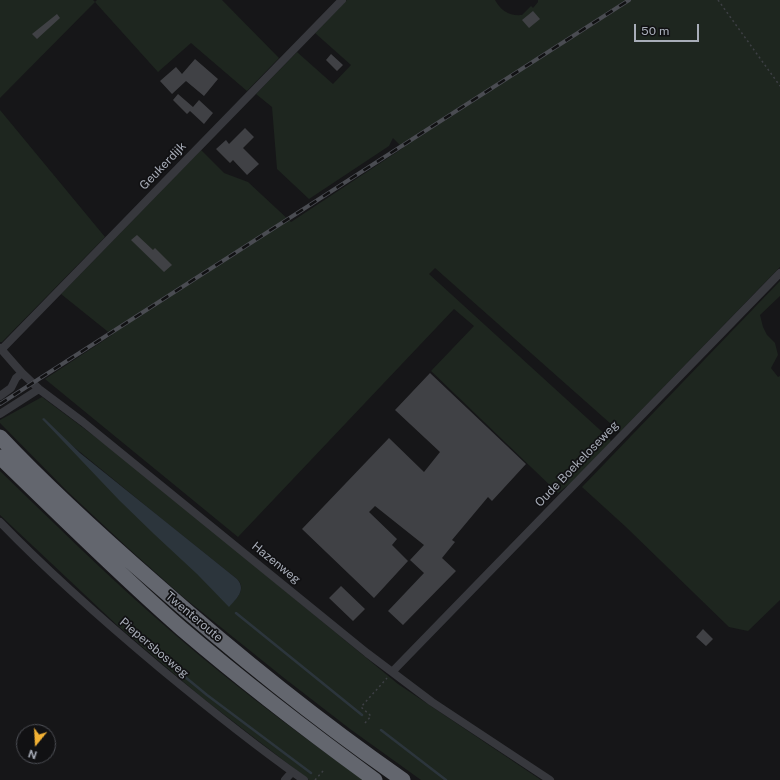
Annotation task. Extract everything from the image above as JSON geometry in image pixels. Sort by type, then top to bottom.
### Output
[{"type":"highway","name":"Twenteroute","points":[[0,437],[97,531],[182,607],[351,744],[403,780]]},
{"type":"highway","name":"Twenteroute","points":[[0,457],[88,542],[182,629],[272,703],[375,780]]},
{"type":"street","name":"Geukerdijk","points":[[1,349],[342,0]]},
{"type":"street","name":"Oude Boekeloseweg","points":[[392,672],[780,273]]},
{"type":"street","name":"Hazenweg","points":[[1,349],[22,373],[39,389],[83,422],[367,653],[432,702],[550,780]]},
{"type":"street","points":[[0,396],[11,388],[16,378],[22,373]]},
{"type":"street","points":[[0,414],[39,389]]},
{"type":"street","name":"Piepersbosweg","points":[[0,522],[19,542],[108,624],[199,700],[304,780]]},
{"type":"street","points":[[285,780],[292,772]]},
{"type":"path","points":[[718,0],[780,86]]},
{"type":"path","points":[[365,723],[371,716],[361,707],[392,672]]},
{"type":"path","points":[[315,780],[324,770]]},
{"type":"shaded area","points":[[0,0],[93,0],[95,2],[0,98]]},
{"type":"shaded area","points":[[97,0],[222,0],[279,58],[247,91],[191,43],[158,72],[95,2]]},
{"type":"shaded area","points":[[347,0],[495,0],[503,10],[509,14],[522,15],[531,6],[533,8],[538,0],[780,0],[780,267],[620,432],[435,268],[429,274],[610,439],[611,442],[571,483],[558,493],[431,371],[474,326],[454,309],[238,537],[45,379],[112,335],[61,294],[201,150],[224,173],[248,182],[291,222],[403,148],[393,138],[389,146],[309,199],[277,169],[272,107],[256,94],[297,52],[333,84],[351,65],[315,33]]},
{"type":"shaded area","points":[[0,110],[105,237],[2,342],[0,342]]},
{"type":"shaded area","points":[[780,281],[780,296],[760,315],[767,335],[775,343],[778,355],[771,368],[778,377],[780,376],[780,600],[748,631],[729,627],[626,527],[582,487]]},
{"type":"shaded area","points":[[42,397],[129,462],[398,684],[541,780],[421,780],[350,729],[182,596],[67,491],[0,423],[0,420]],"holes":[[[69,443],[237,579],[240,583],[241,590],[229,606]]]},
{"type":"shaded area","points":[[44,418],[80,453],[237,579],[240,583],[241,591],[229,607],[197,574],[119,500],[42,419]]},
{"type":"shaded area","points":[[0,471],[110,577],[174,634],[253,698],[363,780],[309,780],[200,696],[118,626],[0,515]]},
{"type":"building","points":[[533,11],[540,19],[529,28],[522,20]]},
{"type":"building","points":[[57,14],[60,18],[37,39],[32,34]]},
{"type":"building","points":[[331,54],[343,65],[337,71],[326,60]]},
{"type":"building","points":[[195,59],[218,79],[204,96],[186,81],[172,94],[160,81],[176,67],[182,74]]},
{"type":"building","points":[[178,94],[193,107],[199,100],[213,113],[204,124],[190,111],[187,114],[173,100]]},
{"type":"building","points":[[245,128],[254,137],[243,148],[259,164],[247,175],[233,160],[230,163],[216,149],[226,140],[229,144]]},
{"type":"building","points":[[137,235],[153,250],[155,248],[172,265],[164,272],[131,240]]},
{"type":"building","points":[[430,373],[526,464],[492,501],[488,497],[452,540],[455,542],[442,558],[456,571],[403,625],[388,611],[424,573],[410,560],[424,545],[375,506],[369,512],[397,539],[392,545],[408,561],[374,598],[302,529],[389,438],[424,472],[440,452],[395,410]]},
{"type":"building","points":[[341,586],[365,609],[353,621],[329,598]]},
{"type":"building","points":[[703,629],[713,639],[706,646],[696,637]]},
{"type":"waterway","points":[[236,613],[362,715]]},
{"type":"waterway","points":[[139,639],[207,695],[311,773]]},
{"type":"waterway","points":[[381,730],[446,780]]},
{"type":"railway","points":[[0,404],[629,0]]}]
